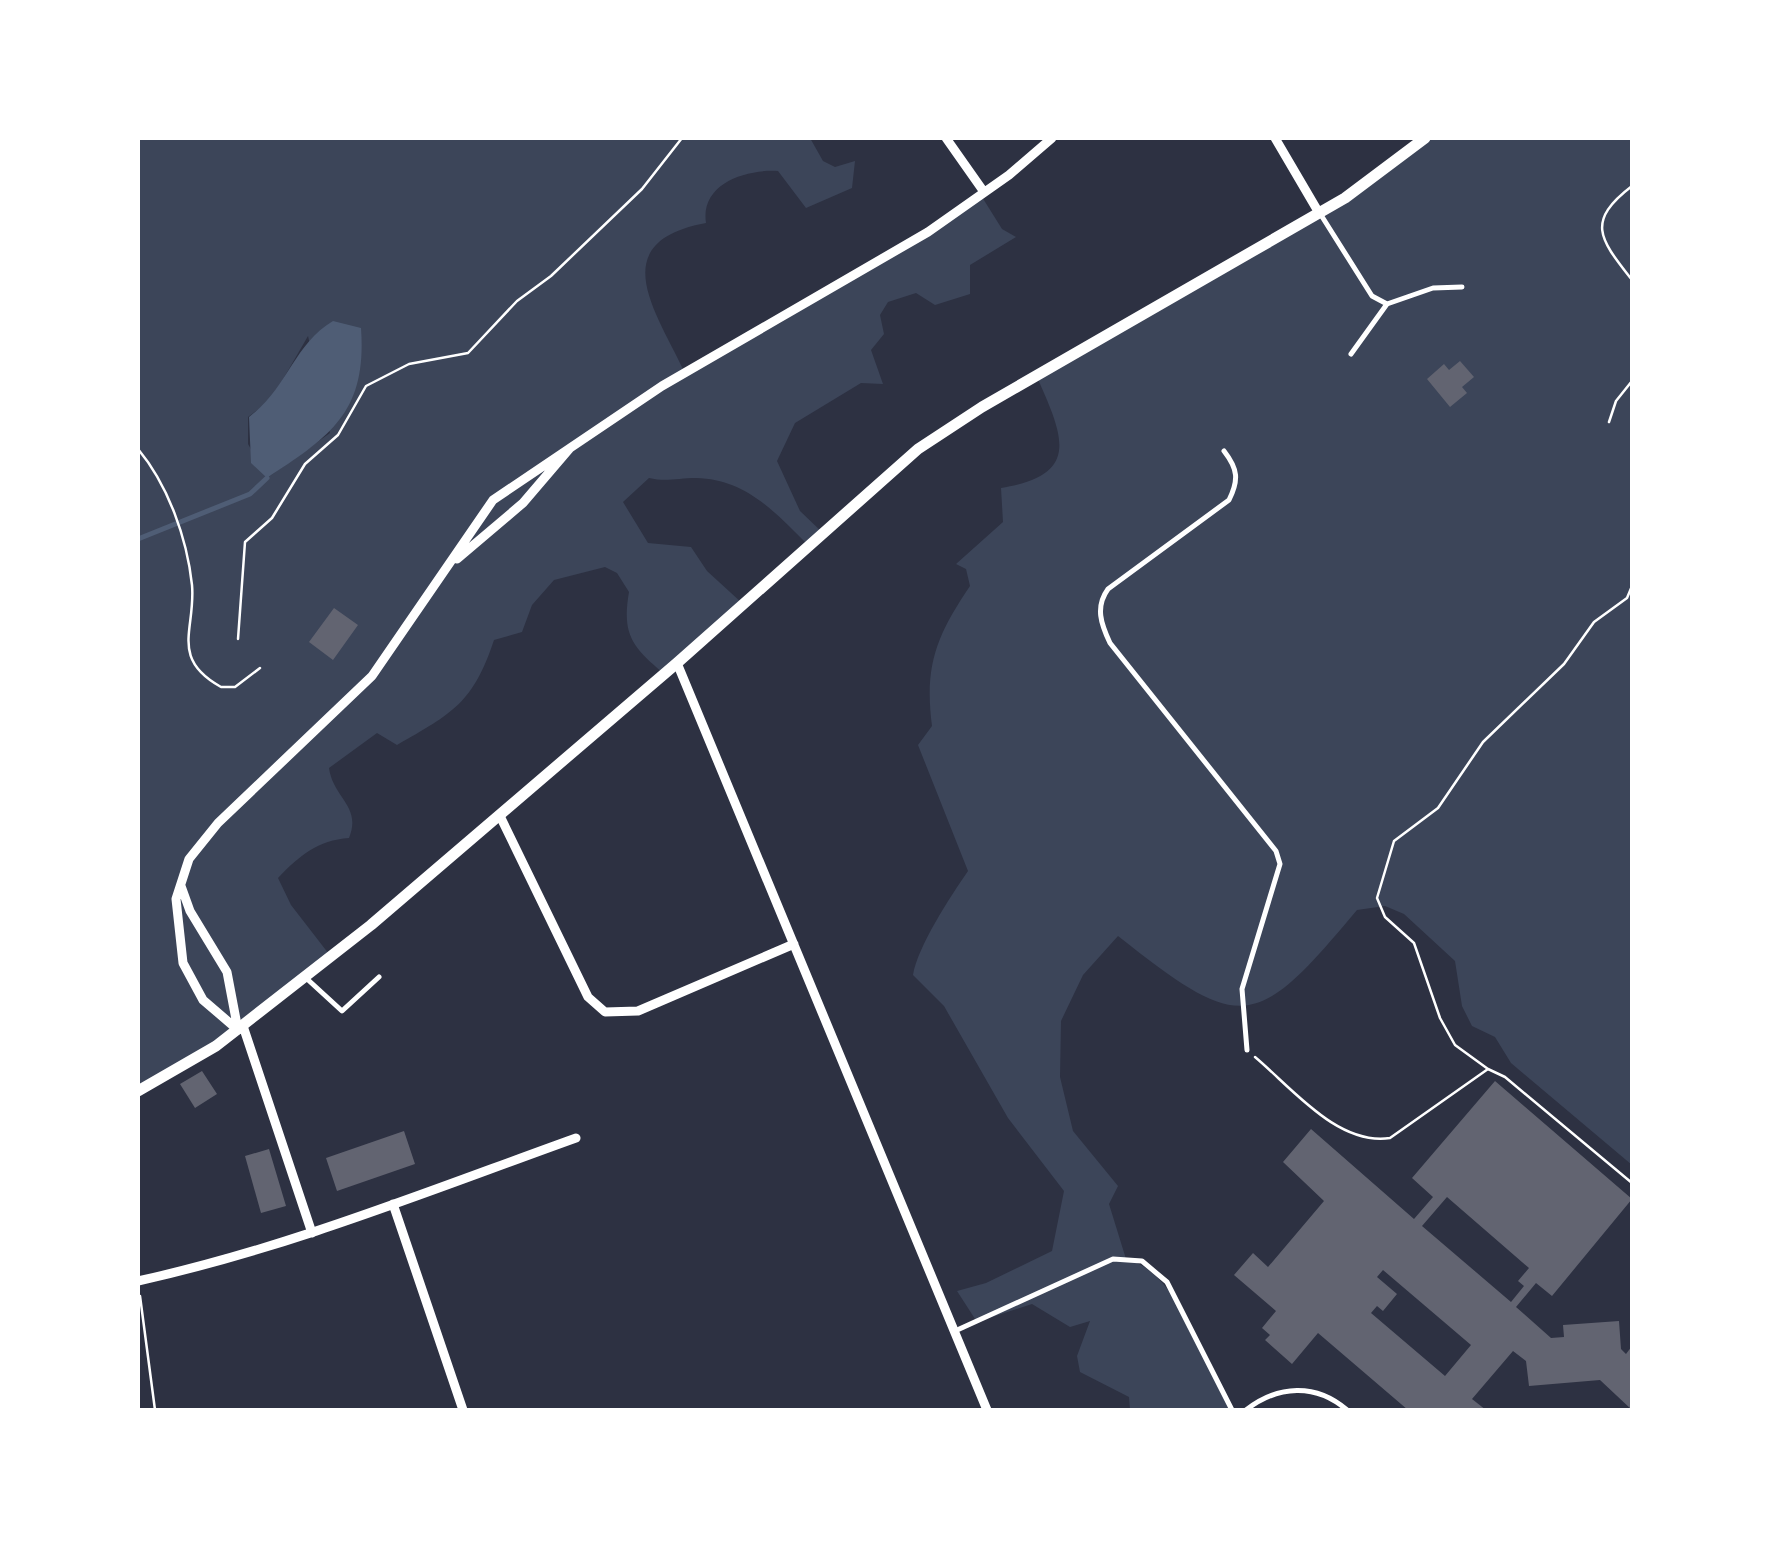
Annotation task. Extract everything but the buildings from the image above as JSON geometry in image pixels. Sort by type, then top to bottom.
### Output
[{"type":"street","points":[[946,138],[984,192]]},
{"type":"street","points":[[241,1028],[204,1000],[182,963],[176,920],[180,884],[206,836],[366,684],[493,500],[662,386],[861,273],[984,192],[1052,138]]},
{"type":"street","points":[[1275,138],[1319,213]]},
{"type":"street","points":[[138,1091],[241,1028],[306,978],[500,816],[940,433],[1319,213],[1425,138]]},
{"type":"street","points":[[454,560],[523,503],[574,444]]},
{"type":"street","points":[[677,663],[987,1410]]},
{"type":"street","points":[[500,816],[588,997],[606,1012],[638,1011],[794,944]]},
{"type":"street","points":[[180,884],[190,911],[227,972],[241,1028],[312,1233]]},
{"type":"street","points":[[138,1283],[216,1264],[312,1233],[576,1138]]},
{"type":"street","points":[[392,1204],[463,1410]]},
{"type":"lane","points":[[1319,213],[1372,296],[1387,304]]},
{"type":"lane","points":[[1351,354],[1387,304],[1433,288],[1462,287]]},
{"type":"lane","points":[[1224,452],[1234,464],[1238,483],[1229,500],[1108,589],[1100,599],[1100,615],[1110,642],[1276,851],[1280,864],[1242,989],[1247,1050]]},
{"type":"lane","points":[[306,978],[342,1011],[379,977]]},
{"type":"lane","points":[[954,1331],[1113,1260],[1142,1261],[1167,1282],[1232,1410]]},
{"type":"lane","points":[[1246,1410],[1272,1394],[1302,1390],[1331,1398],[1348,1410]]},
{"type":"path","points":[[238,639],[245,542],[272,518],[305,464],[338,434],[366,386],[409,364],[468,353],[517,301],[551,276],[642,189],[682,138]]},
{"type":"path","points":[[1632,186],[1608,205],[1600,219],[1604,240],[1632,280]]},
{"type":"path","points":[[1609,422],[1616,401],[1632,381]]},
{"type":"path","points":[[138,448],[165,490],[179,534],[192,590],[187,644],[194,664],[221,688],[235,686],[260,668]]},
{"type":"path","points":[[1632,586],[1627,598],[1594,622],[1564,664],[1483,742],[1438,808],[1394,841],[1377,898],[1385,916],[1414,943],[1440,1018],[1455,1046],[1505,1077],[1632,1184]]},
{"type":"path","points":[[1247,1050],[1343,1130],[1372,1140],[1390,1138],[1488,1069]]},
{"type":"path","points":[[138,1283],[155,1410]]},
{"type":"shaded area","points":[[138,138],[810,138],[823,161],[835,167],[855,161],[852,188],[806,208],[778,171],[739,176],[710,198],[706,223],[675,232],[655,246],[647,262],[646,281],[651,302],[684,371],[780,323],[982,197],[1002,229],[1016,237],[970,265],[970,294],[935,305],[916,293],[888,302],[880,315],[884,334],[871,350],[883,384],[861,383],[795,423],[777,461],[800,511],[824,534],[807,544],[758,499],[729,484],[696,478],[649,478],[623,502],[648,543],[691,547],[707,571],[742,603],[662,672],[631,638],[627,618],[629,592],[617,573],[605,567],[554,580],[532,605],[522,632],[494,640],[478,678],[459,704],[397,745],[377,733],[329,768],[352,818],[349,838],[310,850],[278,878],[291,905],[332,958],[243,1028],[138,1093]],"holes":[[[308,336],[330,433],[267,478],[248,444],[248,417],[271,400]]]},
{"type":"shaded area","points":[[1426,138],[1632,138],[1632,1165],[1511,1063],[1495,1037],[1472,1026],[1462,1006],[1455,961],[1404,914],[1385,906],[1357,910],[1294,979],[1269,998],[1246,1006],[1221,1003],[1193,990],[1118,936],[1083,975],[1061,1021],[1060,1077],[1073,1131],[1118,1186],[1109,1204],[1126,1259],[1144,1267],[1176,1300],[1230,1410],[1130,1410],[1129,1397],[1080,1372],[1077,1356],[1090,1321],[1070,1327],[1032,1304],[977,1322],[957,1291],[986,1283],[1052,1251],[1064,1191],[1008,1118],[944,1006],[913,975],[928,936],[968,871],[918,745],[932,726],[930,685],[941,636],[970,586],[966,569],[956,564],[1003,522],[1001,488],[1027,482],[1055,463],[1058,435],[1037,377],[1311,219]]},
{"type":"shaded area","points":[[333,321],[361,328],[358,381],[351,401],[340,419],[310,449],[267,478],[251,463],[249,417],[273,393],[308,342]]},
{"type":"waterway","points":[[138,539],[250,494],[267,478]]}]
